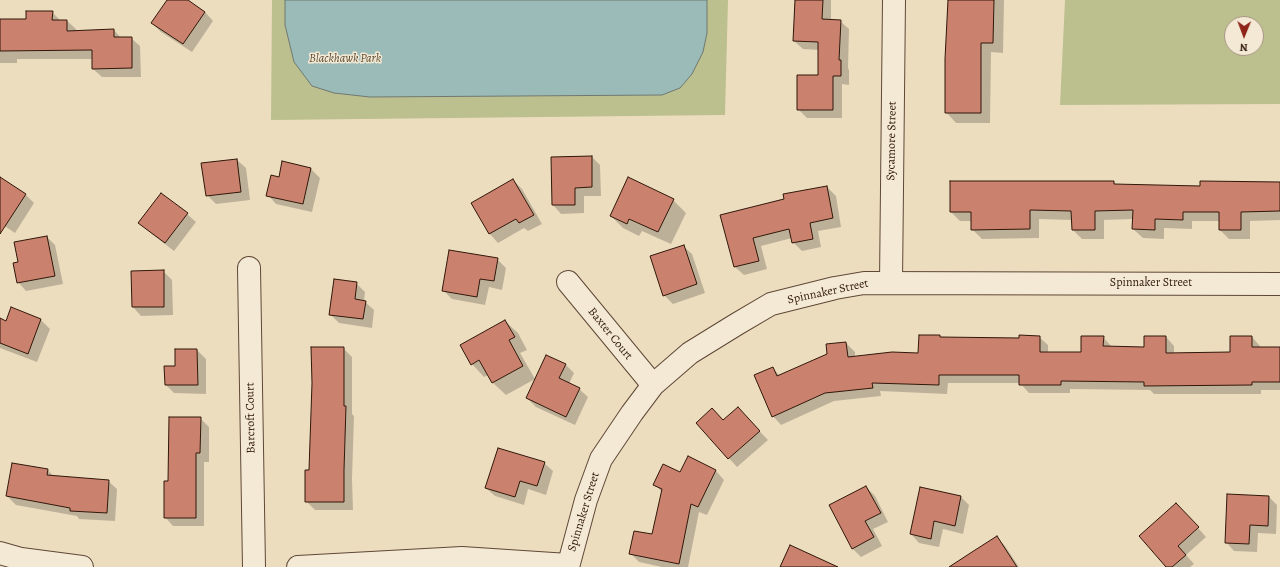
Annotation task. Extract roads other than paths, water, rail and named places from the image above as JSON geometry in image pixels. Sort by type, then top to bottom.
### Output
[{"type":"street","name":"Sycamore Street","points":[[891,282],[894,0]]},
{"type":"street","name":"Barcroft Court","points":[[249,268],[254,567]]},
{"type":"street","name":"Baxter Court","points":[[568,282],[652,386]]},
{"type":"street","name":"Spinnaker Street","points":[[568,566],[586,500],[601,458],[652,386],[690,353],[771,304],[835,288],[864,283],[1280,284]]},
{"type":"street","points":[[0,553],[21,559],[82,567]]},
{"type":"street","points":[[298,567],[462,558],[568,566]]},
{"type":"water","name":"Blackhawk Park","points":[[285,0],[707,0],[707,33],[703,52],[692,74],[680,88],[662,95],[370,97],[334,93],[312,86],[294,62],[285,25]]}]
